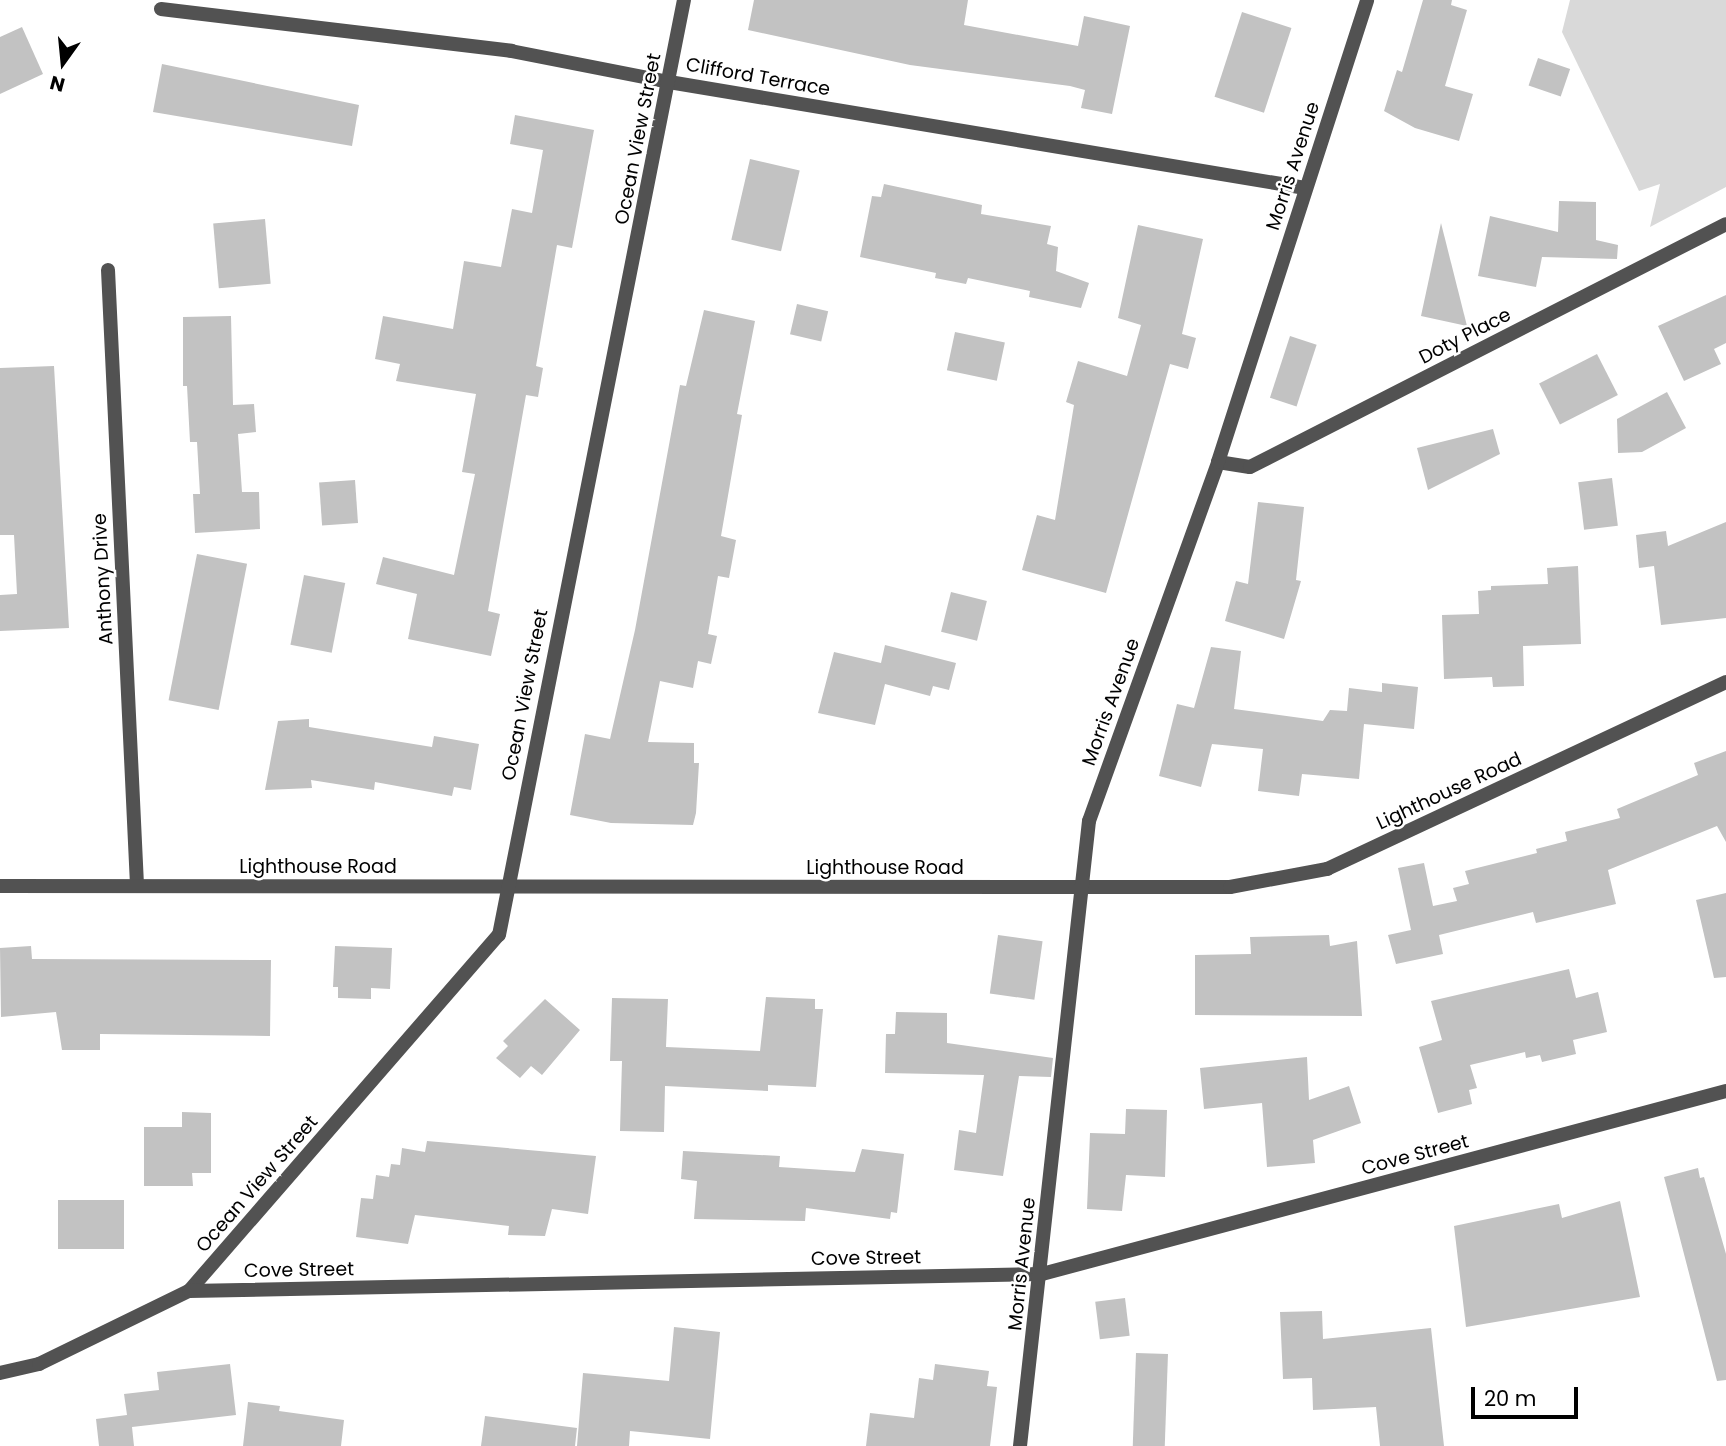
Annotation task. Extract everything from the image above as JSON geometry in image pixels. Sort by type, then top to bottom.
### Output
[{"type":"street","name":"Ocean View Street","points":[[189,1291],[499,935],[506,887],[684,0]]},
{"type":"street","name":"Morris Avenue","points":[[1020,1446],[1042,1273],[1080,889],[1090,821],[1218,462],[1367,0]]},
{"type":"street","name":"Clifford Terrace","points":[[161,9],[511,51],[669,82],[1305,188]]},
{"type":"street","name":"Doty Place","points":[[1218,462],[1250,467],[1726,224]]},
{"type":"street","name":"Anthony Drive","points":[[108,271],[137,885]]},
{"type":"street","name":"Lighthouse Road","points":[[0,886],[1080,889],[1230,887],[1327,869],[1726,682]]},
{"type":"street","name":"Cove Street","points":[[0,1373],[39,1364],[189,1291],[1042,1273],[1726,1091]]},
{"type":"shaded area","points":[[1570,0],[1726,0],[1726,187],[1650,227],[1660,184],[1639,191],[1562,32]]},
{"type":"building","points":[[754,0],[968,0],[964,25],[1078,46],[1084,16],[1130,26],[1112,114],[1081,108],[1085,90],[1070,86],[910,65],[748,30]]},
{"type":"building","points":[[1423,0],[1452,0],[1451,5],[1467,10],[1445,86],[1473,94],[1459,141],[1415,128],[1384,111],[1397,70],[1402,72]]},
{"type":"building","points":[[1242,12],[1291,28],[1264,113],[1214,97]]},
{"type":"building","points":[[22,27],[43,74],[0,94],[0,37]]},
{"type":"building","points":[[1538,58],[1570,69],[1561,96],[1529,85]]},
{"type":"building","points":[[162,64],[359,105],[352,146],[153,112]]},
{"type":"building","points":[[515,115],[594,130],[572,248],[557,245],[536,366],[543,368],[538,397],[526,395],[488,611],[500,614],[491,656],[408,639],[417,594],[376,584],[383,557],[454,575],[475,474],[462,472],[476,394],[396,381],[400,364],[375,359],[383,316],[453,329],[464,261],[501,267],[512,209],[532,213],[543,150],[510,144]]},
{"type":"building","points":[[750,159],[800,170],[781,251],[731,240]]},
{"type":"building","points":[[884,184],[982,205],[981,214],[1051,226],[1047,244],[1058,247],[1056,271],[1089,283],[1081,308],[1029,297],[1030,291],[968,278],[966,284],[935,278],[936,273],[860,257],[872,196],[881,197]]},
{"type":"building","points":[[1559,201],[1596,202],[1596,240],[1618,245],[1617,259],[1542,257],[1536,287],[1478,276],[1490,216],[1558,232]]},
{"type":"building","points":[[265,219],[271,284],[219,288],[213,224]]},
{"type":"building","points":[[1441,223],[1467,326],[1421,316]]},
{"type":"building","points":[[1138,225],[1203,239],[1182,334],[1196,338],[1188,369],[1170,364],[1106,593],[1022,570],[1037,515],[1055,520],[1074,405],[1066,402],[1078,361],[1127,376],[1141,325],[1118,318]]},
{"type":"building","points":[[1726,295],[1726,343],[1714,349],[1721,364],[1684,381],[1658,326]]},
{"type":"building","points":[[797,304],[828,311],[821,341],[790,334]]},
{"type":"building","points":[[704,310],[755,321],[737,414],[742,415],[721,536],[736,540],[729,578],[718,576],[708,634],[717,636],[711,664],[698,661],[693,688],[660,681],[648,742],[694,743],[694,763],[699,763],[693,825],[611,823],[570,815],[585,734],[610,739],[635,630],[680,385],[686,386]]},
{"type":"building","points":[[231,316],[233,405],[254,404],[256,432],[238,434],[242,492],[259,492],[260,529],[195,533],[193,494],[200,494],[197,442],[190,442],[187,386],[183,386],[183,317]]},
{"type":"building","points":[[955,332],[1005,343],[997,381],[947,370]]},
{"type":"building","points":[[1290,336],[1317,345],[1297,406],[1270,398]]},
{"type":"building","points":[[1597,354],[1618,395],[1560,424],[1539,384]]},
{"type":"building","points":[[54,366],[69,628],[0,631],[0,595],[17,594],[14,535],[0,535],[0,368]]},
{"type":"building","points":[[1667,392],[1686,428],[1642,452],[1618,453],[1617,419]]},
{"type":"building","points":[[1493,429],[1500,454],[1428,490],[1417,448]]},
{"type":"building","points":[[1612,478],[1618,526],[1584,530],[1578,482]]},
{"type":"building","points":[[355,480],[358,523],[322,525],[319,483]]},
{"type":"building","points":[[1258,502],[1304,507],[1296,580],[1301,581],[1284,639],[1225,621],[1236,581],[1248,584]]},
{"type":"building","points":[[1726,522],[1726,618],[1661,625],[1654,566],[1639,568],[1636,535],[1666,531],[1668,546]]},
{"type":"building","points":[[197,554],[247,564],[219,710],[169,700]]},
{"type":"building","points":[[1578,566],[1581,644],[1523,646],[1524,686],[1493,687],[1492,677],[1444,679],[1442,615],[1479,614],[1478,591],[1491,590],[1491,586],[1548,584],[1547,568]]},
{"type":"building","points":[[304,575],[345,583],[332,653],[290,645]]},
{"type":"building","points":[[951,592],[987,601],[977,641],[941,632]]},
{"type":"building","points":[[885,645],[956,663],[949,690],[933,686],[930,696],[885,684],[875,725],[818,713],[834,652],[881,663]]},
{"type":"building","points":[[1211,647],[1241,651],[1234,709],[1323,721],[1330,710],[1347,711],[1349,688],[1382,692],[1382,683],[1418,687],[1414,729],[1364,724],[1359,779],[1302,774],[1299,796],[1258,791],[1263,749],[1212,744],[1201,787],[1159,776],[1177,704],[1194,708]]},
{"type":"building","points":[[309,719],[309,727],[432,747],[434,736],[479,744],[471,790],[454,787],[452,796],[375,782],[374,790],[311,780],[312,788],[265,790],[278,721]]},
{"type":"building","points":[[1726,751],[1726,842],[1717,826],[1608,870],[1616,904],[1536,923],[1533,912],[1439,935],[1443,954],[1396,964],[1388,935],[1411,930],[1398,868],[1424,863],[1433,906],[1457,901],[1453,888],[1469,884],[1465,871],[1537,853],[1536,849],[1567,841],[1565,832],[1620,818],[1617,809],[1698,775],[1694,763]]},
{"type":"building","points":[[1726,893],[1726,977],[1714,978],[1696,900]]},
{"type":"building","points":[[998,935],[1043,941],[1034,1000],[990,993]]},
{"type":"building","points":[[1329,935],[1330,946],[1357,941],[1362,1016],[1195,1015],[1195,955],[1251,954],[1250,937]]},
{"type":"building","points":[[31,946],[32,959],[271,960],[270,1036],[100,1034],[100,1050],[62,1050],[56,1012],[1,1017],[0,948]]},
{"type":"building","points":[[335,946],[392,948],[390,989],[371,988],[371,999],[338,998],[338,987],[333,987]]},
{"type":"building","points":[[1569,969],[1576,998],[1598,992],[1607,1032],[1573,1040],[1576,1054],[1542,1062],[1540,1055],[1526,1058],[1525,1052],[1470,1065],[1477,1088],[1469,1090],[1472,1104],[1438,1113],[1419,1047],[1442,1040],[1431,1001]]},
{"type":"building","points":[[766,997],[815,999],[815,1009],[823,1009],[816,1087],[768,1085],[768,1091],[665,1086],[664,1132],[620,1131],[622,1061],[610,1061],[612,998],[668,999],[666,1047],[760,1051]]},
{"type":"building","points":[[545,999],[580,1030],[542,1075],[531,1066],[520,1078],[496,1058],[508,1046],[503,1041]]},
{"type":"building","points":[[896,1012],[947,1013],[947,1043],[1053,1058],[1051,1077],[1019,1076],[1003,1176],[954,1170],[959,1130],[976,1133],[984,1075],[885,1073],[886,1034],[895,1034]]},
{"type":"building","points":[[1307,1057],[1309,1100],[1349,1086],[1361,1123],[1313,1140],[1315,1163],[1267,1167],[1262,1103],[1204,1109],[1200,1068]]},
{"type":"building","points":[[1126,1109],[1167,1110],[1165,1177],[1126,1175],[1122,1211],[1087,1209],[1090,1133],[1125,1134]]},
{"type":"building","points":[[182,1112],[211,1113],[211,1173],[192,1173],[193,1186],[144,1186],[144,1127],[182,1127]]},
{"type":"building","points":[[427,1141],[596,1156],[588,1214],[552,1209],[545,1236],[508,1235],[509,1226],[415,1215],[408,1244],[356,1237],[361,1198],[373,1199],[376,1175],[389,1177],[391,1164],[400,1165],[402,1148],[425,1152]]},
{"type":"building","points":[[862,1149],[904,1154],[897,1213],[891,1212],[890,1219],[806,1208],[805,1221],[694,1219],[697,1181],[681,1179],[683,1151],[780,1156],[779,1167],[855,1172]]},
{"type":"building","points":[[1698,1168],[1700,1178],[1704,1177],[1726,1254],[1726,1380],[1717,1381],[1664,1177]]},
{"type":"building","points":[[58,1200],[124,1200],[124,1249],[58,1249]]},
{"type":"building","points":[[1620,1201],[1640,1297],[1466,1327],[1454,1226],[1559,1204],[1562,1218]]},
{"type":"building","points":[[1125,1298],[1130,1336],[1100,1339],[1095,1302]]},
{"type":"building","points":[[1322,1311],[1323,1339],[1431,1328],[1444,1446],[1380,1446],[1376,1407],[1313,1410],[1312,1378],[1283,1379],[1280,1312]]},
{"type":"building","points":[[674,1327],[720,1332],[710,1439],[630,1431],[629,1446],[577,1446],[583,1373],[669,1381]]},
{"type":"building","points":[[1136,1353],[1168,1354],[1165,1446],[1133,1446]]},
{"type":"building","points":[[230,1364],[236,1415],[132,1427],[134,1446],[99,1446],[96,1419],[127,1415],[124,1394],[159,1390],[157,1372]]},
{"type":"building","points":[[935,1364],[989,1371],[987,1386],[997,1387],[990,1446],[866,1446],[870,1413],[914,1418],[919,1378],[933,1380]]},
{"type":"building","points":[[248,1402],[280,1406],[279,1411],[344,1420],[341,1446],[243,1446]]},
{"type":"building","points":[[485,1416],[577,1428],[575,1446],[481,1446]]}]
